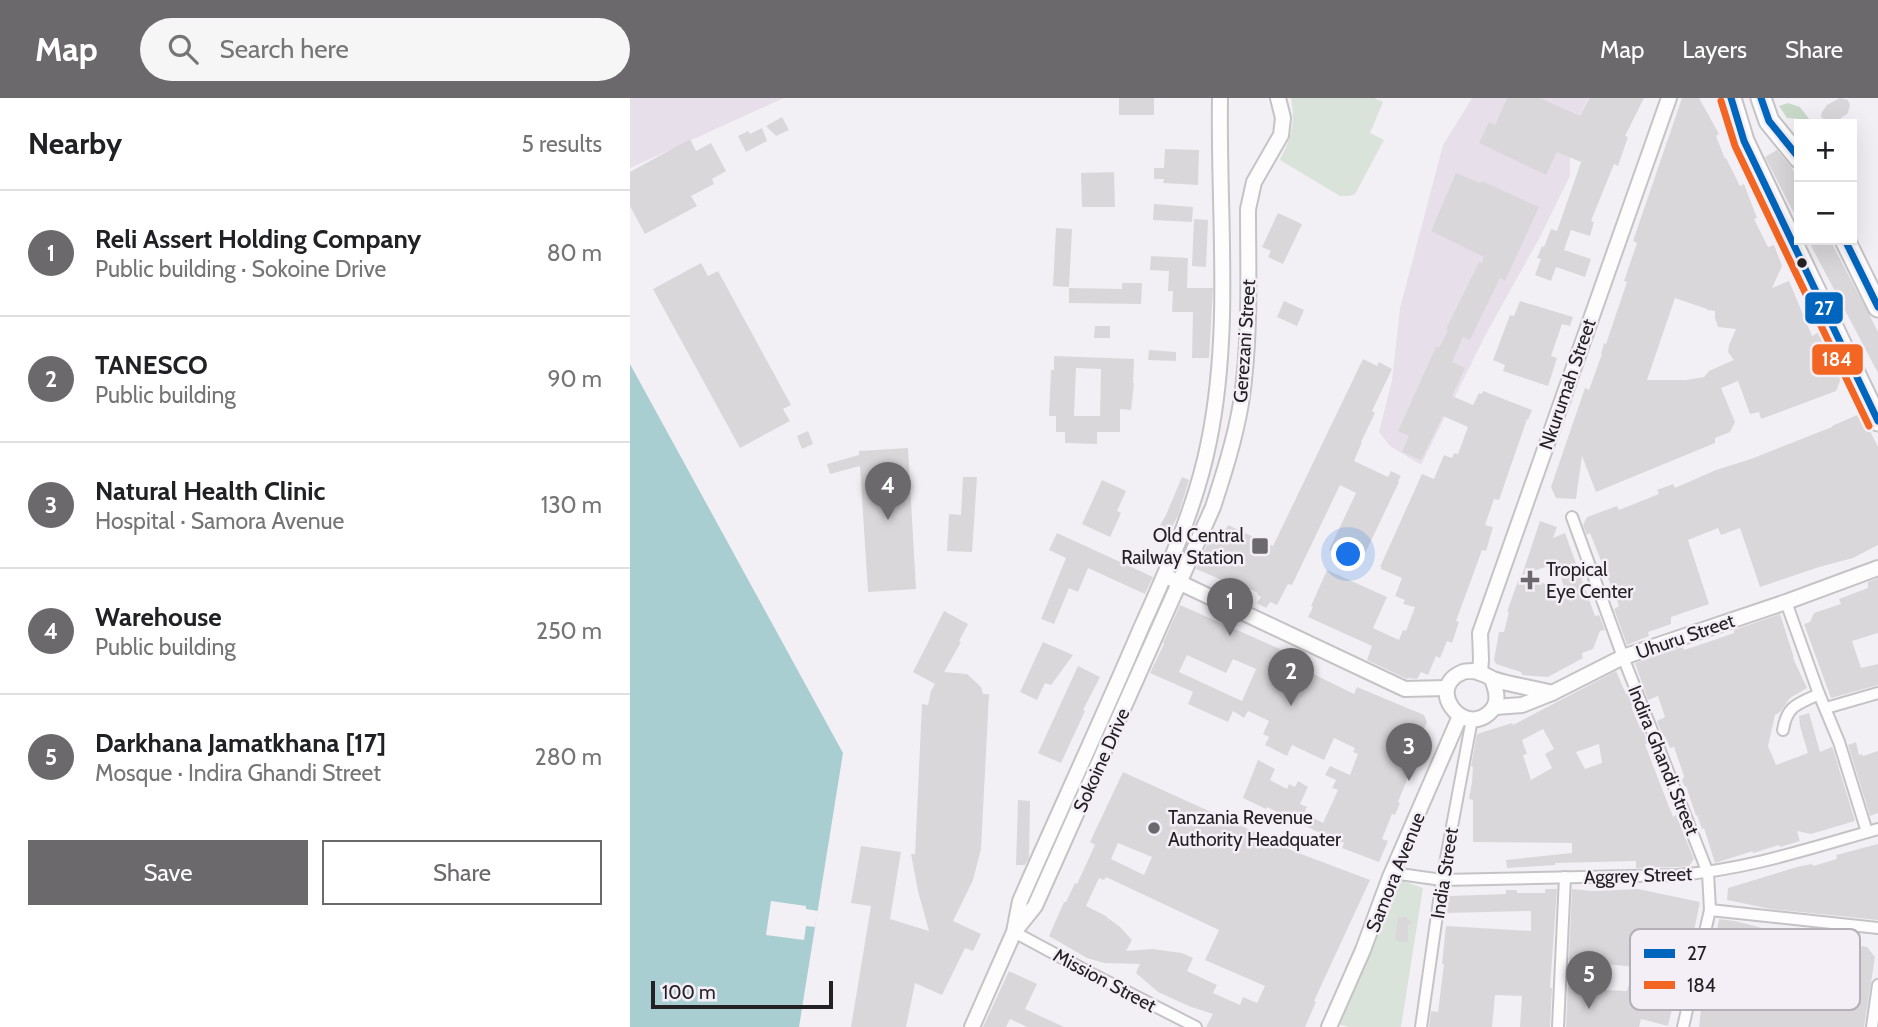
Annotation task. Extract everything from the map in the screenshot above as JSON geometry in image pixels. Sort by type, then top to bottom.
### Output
[{"type":"highway","points":[[1716,98],[1733,105],[1744,141],[1878,421]]},
{"type":"highway","points":[[1761,98],[1769,121],[1794,152]]},
{"type":"highway","points":[[1847,245],[1878,307]]},
{"type":"main road","name":"Gerezani Street","points":[[1164,575],[1187,518],[1202,470],[1216,402],[1221,358],[1223,244],[1220,98]]},
{"type":"main road","name":"Gerezani Street","points":[[1180,583],[1213,507],[1233,442],[1242,391],[1248,321],[1248,209],[1254,182],[1281,135],[1283,118],[1279,98]]},
{"type":"main road","name":"Nkurumah Street","points":[[1486,676],[1481,659],[1480,633],[1669,98]]},
{"type":"main road","name":"Uhuru Street","points":[[1494,708],[1522,705],[1623,657],[1878,568]]},
{"type":"main road","points":[[1164,575],[1405,689],[1446,688]]},
{"type":"main road","name":"Sokoine Drive","points":[[972,1027],[1014,932],[1020,901],[1164,575]]},
{"type":"main road","name":"Sokoine Drive","points":[[1014,932],[1035,906],[1180,583]]},
{"type":"main road","points":[[1480,633],[1464,671],[1449,682],[1446,688],[1451,707],[1466,718],[1486,716],[1494,708],[1497,694],[1486,676]]},
{"type":"main road","points":[[1464,671],[1552,693]]},
{"type":"main road","name":"Samora Avenue","points":[[1332,1026],[1393,873],[1466,718]]},
{"type":"street","name":"Indira Ghandi Street","points":[[1572,517],[1623,657],[1709,873],[1710,910],[1706,929]]},
{"type":"street","points":[[1786,602],[1872,830]]},
{"type":"street","points":[[1826,708],[1878,693]]},
{"type":"street","points":[[1783,730],[1788,711],[1819,694]]},
{"type":"street","name":"India Street","points":[[1421,1027],[1466,718]]},
{"type":"street","name":"Aggrey Street","points":[[1393,873],[1442,880],[1709,873],[1791,854],[1872,830]]},
{"type":"street","points":[[1558,1027],[1565,877]]},
{"type":"street","points":[[1710,910],[1878,928]]},
{"type":"street","name":"Mission Street","points":[[1014,932],[1196,1027]]},
{"type":"street","points":[[1872,1027],[1878,985]]},
{"type":"shaded area","points":[[630,98],[784,98],[630,168]]},
{"type":"shaded area","points":[[1291,98],[1374,98],[1383,102],[1370,133],[1384,140],[1355,194],[1340,196],[1280,160],[1292,130]]},
{"type":"shaded area","points":[[1472,98],[1588,98],[1570,158],[1570,176],[1540,237],[1486,334],[1421,465],[1390,446],[1379,432],[1392,380],[1400,308],[1443,145]]},
{"type":"shaded area","points":[[1397,879],[1423,888],[1401,1027],[1349,1027],[1338,1024]]},
{"type":"green space","points":[[1788,103],[1800,107],[1809,119],[1787,118],[1779,106]]},
{"type":"water","points":[[630,364],[843,753],[799,1027],[630,1027]]},
{"type":"pier","points":[[771,901],[806,906],[806,909],[818,911],[815,927],[806,926],[804,940],[766,935]]},
{"type":"building","points":[[1119,98],[1154,98],[1154,115],[1119,115]]},
{"type":"building","points":[[1507,98],[1540,98],[1580,116],[1589,98],[1644,98],[1625,136],[1628,137],[1618,166],[1614,164],[1591,221],[1594,222],[1590,236],[1571,230],[1564,250],[1591,259],[1585,277],[1556,267],[1551,281],[1535,275],[1541,259],[1537,258],[1551,229],[1557,231],[1581,162],[1557,152],[1546,175],[1479,143],[1489,122],[1495,125]]},
{"type":"building","points":[[1682,98],[1699,98],[1719,134],[1716,136],[1725,159],[1740,186],[1744,184],[1757,218],[1754,219],[1768,247],[1774,245],[1782,266],[1772,288],[1789,281],[1812,336],[1819,332],[1842,376],[1836,391],[1761,419],[1759,412],[1750,414],[1738,381],[1721,388],[1735,422],[1730,432],[1715,438],[1715,443],[1596,492],[1582,456],[1576,499],[1556,498],[1551,487],[1585,388],[1589,390],[1627,282],[1624,281],[1637,243],[1633,241]],"holes":[[[1675,298],[1715,311],[1718,327],[1736,329],[1728,352],[1734,360],[1709,371],[1704,377],[1647,380]]]},
{"type":"building","points":[[1840,98],[1848,100],[1850,105],[1848,113],[1840,119],[1823,119],[1822,112],[1827,105]]},
{"type":"building","points":[[782,117],[789,130],[776,136],[766,126]]},
{"type":"building","points":[[762,128],[767,141],[746,152],[738,136]]},
{"type":"building","points":[[690,139],[696,151],[711,143],[726,171],[712,179],[714,184],[691,196],[697,206],[645,234],[630,206],[630,172]]},
{"type":"building","points":[[1165,149],[1199,150],[1198,185],[1163,183],[1164,179],[1154,179],[1154,168],[1164,168]]},
{"type":"building","points":[[1777,150],[1794,172],[1794,213],[1765,157]]},
{"type":"building","points":[[1114,172],[1115,207],[1082,207],[1081,173]]},
{"type":"building","points":[[1456,173],[1480,183],[1482,181],[1539,207],[1505,281],[1500,278],[1470,340],[1463,337],[1452,362],[1465,368],[1452,396],[1473,405],[1483,391],[1532,410],[1499,500],[1494,499],[1485,525],[1493,527],[1486,551],[1482,550],[1456,621],[1459,622],[1452,643],[1447,641],[1440,658],[1436,656],[1428,675],[1421,672],[1417,679],[1407,679],[1367,660],[1372,646],[1308,617],[1327,570],[1387,597],[1373,628],[1399,640],[1403,630],[1406,631],[1415,607],[1403,604],[1405,600],[1395,596],[1402,578],[1380,567],[1422,474],[1434,479],[1444,455],[1452,458],[1454,453],[1458,454],[1468,427],[1443,416],[1421,460],[1402,452],[1409,436],[1398,431],[1436,347],[1439,348],[1479,262],[1482,263],[1484,257],[1431,231]]},
{"type":"building","points":[[1154,204],[1193,207],[1192,222],[1153,220]]},
{"type":"building","points":[[1278,213],[1302,224],[1283,264],[1268,257],[1271,251],[1262,247]]},
{"type":"building","points":[[1194,219],[1208,220],[1206,267],[1192,266]]},
{"type":"building","points":[[1056,228],[1072,229],[1069,287],[1053,286]]},
{"type":"building","points":[[1811,245],[1833,245],[1870,316],[1878,332],[1878,373]]},
{"type":"building","points":[[1151,256],[1188,258],[1187,288],[1213,288],[1209,358],[1192,358],[1193,312],[1172,312],[1173,291],[1168,291],[1169,271],[1150,270]]},
{"type":"building","points":[[701,263],[708,276],[718,271],[791,405],[783,409],[790,421],[740,448],[653,289]]},
{"type":"building","points":[[1122,283],[1142,283],[1141,304],[1069,303],[1069,288],[1122,289]]},
{"type":"building","points":[[1284,301],[1304,310],[1297,326],[1277,317]]},
{"type":"building","points":[[1520,301],[1573,317],[1570,326],[1562,324],[1551,356],[1557,358],[1548,386],[1503,371],[1505,365],[1493,360],[1510,315],[1514,316]]},
{"type":"building","points":[[1095,326],[1110,326],[1110,338],[1094,338]]},
{"type":"building","points":[[1149,350],[1176,352],[1176,361],[1148,360]]},
{"type":"building","points":[[1054,356],[1134,359],[1131,410],[1120,409],[1120,432],[1097,432],[1097,444],[1065,443],[1065,432],[1056,432],[1056,416],[1049,416],[1051,370],[1054,370]],"holes":[[[1076,368],[1101,369],[1100,416],[1074,416]]]},
{"type":"building","points":[[1363,359],[1377,366],[1379,362],[1392,369],[1372,411],[1375,413],[1354,461],[1388,477],[1391,471],[1401,476],[1360,564],[1329,550],[1356,493],[1340,485],[1292,585],[1288,584],[1277,605],[1270,602],[1266,608],[1257,603],[1261,597],[1258,593],[1196,569],[1214,530],[1223,534],[1228,525],[1273,546]]},
{"type":"building","points":[[1857,415],[1863,417],[1878,447],[1878,545],[1853,558],[1760,587],[1740,528],[1721,535],[1718,528],[1688,540],[1709,604],[1671,617],[1671,624],[1648,632],[1649,636],[1627,645],[1614,609],[1619,606],[1590,533],[1587,535],[1583,525],[1587,517],[1617,506],[1619,510],[1659,494],[1657,490],[1673,484],[1675,488]]},
{"type":"building","points":[[808,431],[813,444],[802,449],[797,436]]},
{"type":"building","points":[[908,448],[916,589],[868,592],[860,466],[830,474],[827,464],[859,455],[859,451]]},
{"type":"building","points":[[963,477],[977,477],[972,552],[947,551],[949,514],[961,515]]},
{"type":"building","points":[[1182,477],[1189,480],[1178,516],[1167,536],[1157,531]]},
{"type":"building","points":[[1102,480],[1126,491],[1117,511],[1121,513],[1110,537],[1082,524]]},
{"type":"building","points":[[1540,521],[1557,527],[1553,538],[1565,533],[1595,616],[1599,615],[1605,630],[1600,631],[1593,649],[1582,653],[1583,658],[1548,677],[1522,675],[1521,672],[1496,664],[1494,660],[1499,632],[1504,632],[1507,612],[1520,575],[1565,591],[1557,563],[1522,575]]},
{"type":"building","points":[[1057,533],[1153,577],[1145,594],[1088,568],[1078,592],[1069,588],[1054,624],[1041,619],[1066,558],[1049,550]]},
{"type":"building","points":[[1878,578],[1878,633],[1852,641],[1861,668],[1878,664],[1878,685],[1831,698],[1804,624],[1810,622],[1814,613],[1841,604],[1839,599],[1868,588],[1868,582]]},
{"type":"building","points":[[1180,605],[1282,650],[1279,657],[1354,694],[1357,687],[1424,715],[1427,722],[1405,774],[1409,775],[1398,802],[1400,803],[1395,815],[1392,814],[1382,839],[1388,841],[1379,862],[1342,848],[1344,843],[1243,798],[1258,760],[1275,769],[1270,780],[1287,789],[1289,784],[1295,787],[1298,781],[1308,787],[1300,804],[1307,807],[1304,813],[1323,823],[1338,790],[1332,788],[1336,780],[1325,775],[1330,766],[1350,775],[1358,754],[1353,752],[1355,748],[1334,738],[1324,760],[1292,745],[1287,756],[1265,745],[1269,737],[1263,734],[1269,721],[1248,711],[1244,718],[1233,711],[1228,722],[1188,704],[1193,692],[1150,673]],"holes":[[[1187,655],[1226,673],[1233,659],[1256,669],[1242,701],[1179,672]]]},
{"type":"building","points":[[944,611],[968,624],[944,672],[967,674],[981,687],[983,694],[989,694],[981,849],[973,880],[953,921],[981,934],[973,951],[965,948],[942,995],[915,983],[906,1027],[851,1027],[871,906],[851,903],[861,846],[901,852],[890,919],[929,931],[911,854],[915,854],[922,704],[928,705],[935,684],[913,672]]},
{"type":"building","points":[[1780,614],[1793,658],[1807,688],[1790,698],[1775,715],[1768,746],[1776,765],[1808,753],[1799,716],[1809,713],[1820,752],[1832,747],[1833,749],[1855,821],[1811,834],[1797,831],[1800,841],[1715,863],[1704,828],[1702,829],[1682,781],[1684,776],[1674,747],[1670,748],[1657,721],[1665,717],[1658,696],[1648,700],[1635,663],[1714,640]]},
{"type":"building","points":[[1043,642],[1073,655],[1051,685],[1045,683],[1037,700],[1020,692]]},
{"type":"building","points":[[1078,666],[1100,677],[1061,763],[1038,753]]},
{"type":"building","points":[[1616,671],[1626,694],[1629,693],[1633,705],[1631,706],[1640,728],[1642,727],[1648,743],[1645,744],[1673,817],[1676,815],[1694,859],[1689,866],[1636,868],[1636,861],[1555,863],[1507,868],[1506,860],[1572,853],[1572,843],[1473,842],[1473,800],[1469,799],[1477,734],[1512,723],[1513,725]],"holes":[[[1543,729],[1554,749],[1545,754],[1552,768],[1531,780],[1523,755],[1527,754],[1522,740]],[[1599,744],[1602,763],[1585,769],[1576,752]]]},
{"type":"building","points":[[1856,742],[1859,755],[1878,751],[1878,813],[1870,816],[1848,745]]},
{"type":"building","points":[[1123,772],[1288,849],[1370,880],[1314,1001],[1316,1002],[1305,1027],[1206,1027],[1213,1014],[1158,992],[1136,973],[1140,964],[1104,963],[1087,958],[1049,936],[1095,845],[1090,842]],"holes":[[[1118,843],[1152,857],[1144,875],[1111,859]],[[1106,877],[1219,930],[1205,960],[1265,986],[1257,1003],[1243,997],[1240,1005],[1213,993],[1217,985],[1187,971],[1193,958],[1182,953],[1152,949],[1126,951],[1132,940],[1104,915],[1086,906],[1099,878],[1104,880]]]},
{"type":"building","points":[[1018,800],[1030,801],[1029,858],[1025,865],[1016,865]]},
{"type":"building","points":[[1878,844],[1878,920],[1771,909],[1727,900],[1728,888],[1797,867],[1813,866],[1837,859],[1836,855]]},
{"type":"building","points":[[1545,889],[1557,889],[1550,1027],[1520,1027],[1522,996],[1495,995],[1492,1027],[1429,1027],[1431,1011],[1438,1012],[1446,926],[1531,931],[1531,911],[1445,913],[1448,896],[1506,894],[1506,890],[1517,890],[1517,893],[1545,893]]},
{"type":"building","points":[[1572,889],[1638,889],[1700,902],[1694,929],[1630,929],[1630,967],[1607,964],[1606,990],[1627,991],[1630,981],[1630,1010],[1672,1010],[1668,1026],[1641,1019],[1639,1027],[1566,1027]]},
{"type":"building","points":[[1398,917],[1407,917],[1412,921],[1408,926],[1408,942],[1395,939]]},
{"type":"building","points":[[1719,919],[1766,929],[1717,929]]},
{"type":"building","points":[[1860,946],[1867,947],[1875,957],[1864,1027],[1699,1027],[1701,1010],[1860,1010]]},
{"type":"building","points":[[1009,971],[1037,984],[1025,1009],[1064,1027],[1027,1027],[1010,1019],[1006,1027],[983,1027]]},
{"type":"transit line","name":"27","points":[[1731,98],[1744,141],[1878,421]]},
{"type":"transit line","name":"27","points":[[1761,98],[1769,121],[1794,152]]},
{"type":"transit line","name":"184","points":[[1721,101],[1735,146],[1869,426]]},
{"type":"transit line","name":"27","points":[[1847,245],[1878,307]]},
{"type":"place","name":"Warehouse","points":[[888,520]]},
{"type":"place","name":"Old Central Railway Station","points":[[1260,546]]},
{"type":"place","name":"Tropical Eye Center","points":[[1530,580]]},
{"type":"place","name":"Reli Assert Holding Company","points":[[1230,636]]},
{"type":"place","name":"TANESCO","points":[[1291,706]]},
{"type":"place","name":"Natural Health Clinic","points":[[1409,781]]},
{"type":"place","name":"Tanzania Revenue Authority Headquater","points":[[1154,828]]},
{"type":"place","name":"Darkhana Jamatkhana [17]","points":[[1589,1009]]}]
